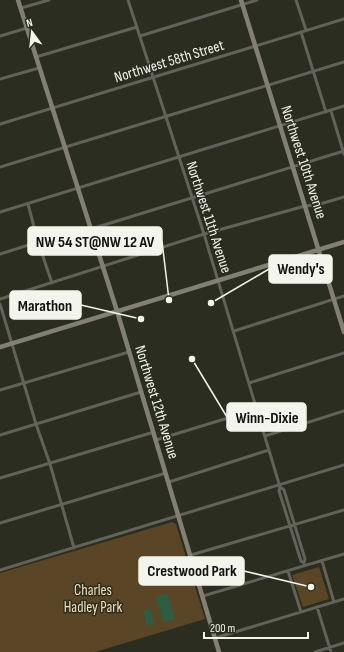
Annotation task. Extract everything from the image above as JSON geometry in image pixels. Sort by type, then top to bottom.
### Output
[{"type":"main road","name":"Northwest 12th Avenue","points":[[18,0],[130,352],[219,652]]},
{"type":"main road","name":"Northwest 10th Avenue","points":[[241,2],[256,46],[267,86],[344,332]]},
{"type":"main road","points":[[0,347],[344,242]]},
{"type":"street","points":[[21,8],[49,0]]},
{"type":"street","name":"Northwest 11th Avenue","points":[[128,0],[154,77],[234,331],[280,486],[279,491],[301,561],[305,564]]},
{"type":"street","points":[[140,36],[241,2],[258,0]]},
{"type":"street","points":[[296,0],[306,30]]},
{"type":"street","name":"Northwest 58th Street","points":[[0,124],[344,19]]},
{"type":"street","points":[[36,57],[137,27]]},
{"type":"street","points":[[0,36],[27,28]]},
{"type":"street","points":[[301,32],[312,72],[326,112]]},
{"type":"street","points":[[0,168],[344,62]]},
{"type":"street","points":[[0,80],[39,68]]},
{"type":"street","points":[[0,212],[280,127],[344,106]]},
{"type":"street","points":[[91,229],[192,197],[344,152],[331,111]]},
{"type":"street","points":[[0,299],[204,234],[305,206],[320,204],[344,197]]},
{"type":"street","points":[[28,204],[38,242],[52,283]]},
{"type":"street","points":[[0,254],[38,242]]},
{"type":"street","points":[[234,331],[344,296]]},
{"type":"street","points":[[0,304],[36,424],[50,464],[74,548]]},
{"type":"street","points":[[0,390],[130,352]]},
{"type":"street","points":[[249,383],[344,353]]},
{"type":"street","points":[[0,435],[141,392]]},
{"type":"street","points":[[156,440],[257,409]]},
{"type":"street","points":[[265,436],[344,411]]},
{"type":"street","points":[[0,478],[154,432]]},
{"type":"street","points":[[169,482],[269,450]]},
{"type":"street","points":[[0,570],[179,515],[280,486],[344,465]]},
{"type":"street","points":[[0,523],[166,472]]},
{"type":"street","name":"Northwest 11th Avenue","points":[[280,486],[284,490],[295,524],[305,559],[305,564]]},
{"type":"street","points":[[191,556],[344,510]]},
{"type":"street","points":[[203,596],[288,571],[305,564],[322,561],[344,554]]},
{"type":"street","points":[[322,561],[334,602]]},
{"type":"street","points":[[288,571],[300,612]]},
{"type":"street","points":[[215,638],[344,599]]},
{"type":"street","points":[[317,607],[331,652]]},
{"type":"street","points":[[315,652],[344,644]]},
{"type":"green space","name":"Charles Hadley Park","points":[[172,522],[176,524],[205,619],[95,652],[0,652],[0,573]]},
{"type":"green space","points":[[319,567],[329,599],[303,607],[292,575]]},
{"type":"shaded area","points":[[167,593],[175,619],[163,622],[156,597]]},
{"type":"shaded area","points":[[150,609],[154,624],[147,626],[143,611]]},
{"type":"place","name":"NW 54 ST@NW 12 AV","points":[[169,300]]},
{"type":"place","name":"Wendy's","points":[[211,303]]},
{"type":"place","name":"Marathon","points":[[141,319]]},
{"type":"place","name":"Winn-Dixie","points":[[192,359]]},
{"type":"place","name":"Crestwood Park","points":[[311,587]]}]
